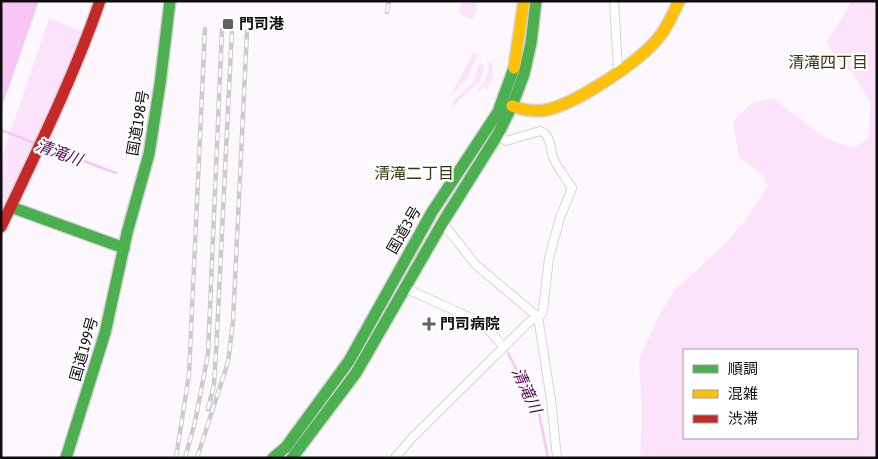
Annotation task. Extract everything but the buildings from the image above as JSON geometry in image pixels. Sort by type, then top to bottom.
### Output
[{"type":"main road","points":[[1,227],[57,109],[86,42],[100,1]]},
{"type":"main road","name":"国道198号","points":[[124,248],[149,154],[170,1]]},
{"type":"main road","name":"国道3号","points":[[273,458],[286,447],[349,361],[432,212],[498,112],[513,72],[524,1]]},
{"type":"main road","name":"国道3号","points":[[296,456],[356,374],[443,222],[498,134],[512,106],[524,74],[531,43],[536,1]]},
{"type":"main road","points":[[512,106],[532,111],[555,108],[574,98],[652,46],[679,1]]},
{"type":"main road","points":[[11,207],[124,248]]},
{"type":"main road","name":"国道199号","points":[[66,458],[105,333],[124,248]]},
{"type":"street","points":[[614,1],[618,70]]},
{"type":"street","points":[[395,458],[503,346],[529,322],[538,317],[543,310],[549,258],[560,218],[572,188],[554,159],[548,136],[544,132],[540,130],[506,141],[498,134]]},
{"type":"street","points":[[432,212],[443,222],[475,264],[538,317],[551,400],[557,458]]},
{"type":"street","points":[[405,288],[482,323],[503,346]]},
{"type":"shaded area","points":[[1,1],[39,1],[1,109]]},
{"type":"shaded area","points":[[462,1],[475,1],[477,7],[473,21],[458,12]]},
{"type":"shaded area","points":[[852,1],[877,1],[877,458],[640,458],[642,415],[639,359],[660,314],[675,290],[725,244],[748,217],[768,186],[763,175],[739,157],[733,122],[751,103],[773,98],[823,137],[853,148],[868,139],[871,103],[854,75],[834,56],[827,42]]},
{"type":"shaded area","points":[[49,18],[83,32],[63,87],[1,211],[1,160]]},
{"type":"shaded area","points":[[474,52],[478,56],[475,58],[468,78],[449,98]]},
{"type":"shaded area","points":[[487,62],[492,64],[493,77],[487,90],[483,87],[480,92],[478,89],[487,74]]},
{"type":"shaded area","points":[[481,63],[484,69],[479,82],[451,108],[454,100],[473,82]]},
{"type":"waterway","name":"清滝川","points":[[1,130],[37,144]]},
{"type":"waterway","name":"清滝川","points":[[43,146],[116,173]]},
{"type":"waterway","name":"清滝川","points":[[508,353],[539,413],[548,458]]},
{"type":"railway","points":[[387,12],[389,1]]},
{"type":"railway","points":[[176,458],[189,374],[205,29]]},
{"type":"railway","points":[[185,458],[195,422],[208,354],[222,29]]},
{"type":"railway","points":[[208,409],[214,384],[216,354],[232,29]]},
{"type":"railway","points":[[197,458],[228,362],[233,322],[247,31]]},
{"type":"traffic: fast","points":[[66,458],[105,333],[127,233],[149,154],[170,1]]},
{"type":"traffic: fast","points":[[292,458],[356,373],[443,222],[498,134],[512,106],[524,74],[531,43],[536,1]]},
{"type":"traffic: fast","points":[[273,458],[286,447],[349,361],[432,212],[498,112],[514,68]]},
{"type":"traffic: fast","points":[[11,207],[124,248]]},
{"type":"traffic: slow","points":[[514,68],[524,1]]},
{"type":"traffic: slow","points":[[512,106],[520,109],[546,110],[572,100],[603,83],[632,63],[653,44],[665,29],[679,1]]},
{"type":"traffic: jam","points":[[1,227],[66,87],[100,1]]},
{"type":"place","name":"門司港","points":[[228,24]]},
{"type":"place","name":"門司病院","points":[[429,324]]},
{"type":"district","name":"清滝四丁目","points":[[828,62]]},
{"type":"district","name":"清滝二丁目","points":[[414,173]]}]
